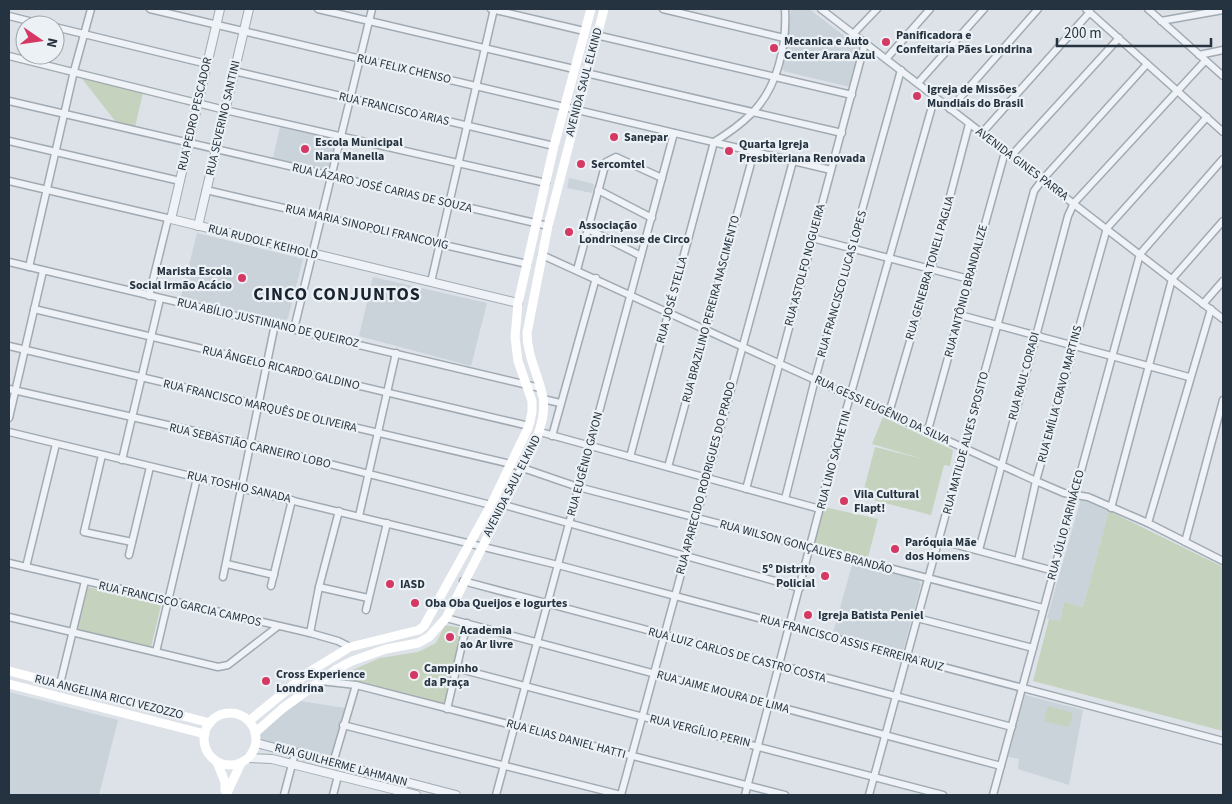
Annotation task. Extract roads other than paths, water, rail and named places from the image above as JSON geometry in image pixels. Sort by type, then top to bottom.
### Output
[{"type":"main road","name":"AVENIDA SAUL ELKIND","points":[[249,721],[310,672],[350,647],[419,630],[429,621],[511,464],[529,426],[532,412],[532,400],[518,361],[515,337],[518,303],[554,146],[584,31],[592,9]]},
{"type":"main road","name":"AVENIDA SAUL ELKIND","points":[[255,733],[320,680],[337,669],[386,648],[418,643],[429,637],[446,618],[463,581],[522,470],[540,432],[543,399],[527,344],[527,333],[548,226],[576,110],[604,9]]},
{"type":"main road","points":[[402,633],[405,645]]},
{"type":"main road","name":"RUA ANGELINA RICCI VEZOZZO","points":[[9,671],[210,722]]},
{"type":"main road","points":[[44,693],[47,680]]},
{"type":"main road","points":[[9,684],[204,734]]},
{"type":"main road","points":[[229,713],[236,714],[249,721],[255,733],[256,743],[225,795],[225,782],[217,762],[206,750],[204,734],[210,722],[222,714],[229,713]]},
{"type":"main road","points":[[217,762],[234,765],[245,760]]},
{"type":"street","points":[[29,267],[74,72],[91,9]]},
{"type":"street","name":"RUA FELIX CHENSO","points":[[150,9],[831,170]]},
{"type":"street","name":"RUA PEDRO PESCADOR","points":[[169,219],[180,181],[220,9]]},
{"type":"street","name":"RUA SEVERINO SANTINI","points":[[198,226],[249,9]]},
{"type":"street","points":[[318,9],[574,69]]},
{"type":"street","points":[[294,329],[372,9]]},
{"type":"street","points":[[431,282],[460,164],[492,9],[584,31]]},
{"type":"street","points":[[663,9],[784,38]]},
{"type":"street","points":[[714,142],[752,113],[765,96],[774,76],[784,38],[785,9]]},
{"type":"street","name":"AVENIDA GINES PARRA","points":[[822,9],[981,134],[1107,228],[1223,319]]},
{"type":"street","points":[[854,34],[877,9]]},
{"type":"street","points":[[886,58],[930,9]]},
{"type":"street","points":[[918,83],[984,9]]},
{"type":"street","points":[[950,109],[1038,9]]},
{"type":"street","points":[[1148,9],[1223,76]]},
{"type":"street","points":[[1161,21],[1223,10]]},
{"type":"street","points":[[981,134],[1088,11],[1223,132]]},
{"type":"street","points":[[65,29],[207,64]]},
{"type":"street","points":[[596,36],[852,95]]},
{"type":"street","points":[[1011,156],[1119,38]]},
{"type":"street","name":"RUA ASTOLFO NOGUEIRA","points":[[746,488],[778,362],[865,43]]},
{"type":"street","points":[[1199,55],[1223,50]]},
{"type":"street","points":[[9,56],[225,110],[546,183]]},
{"type":"street","points":[[1074,203],[1206,60]]},
{"type":"street","name":"RUA MATILDE ALVES SPOSITO","points":[[869,795],[1034,191],[1042,179],[1147,64]]},
{"type":"street","name":"RUA FRANCISCO LUCAS LOPES","points":[[785,499],[815,379],[901,70]]},
{"type":"street","name":"RUA FRANCISCO ARIAS","points":[[234,71],[554,146]]},
{"type":"street","points":[[586,73],[842,133]]},
{"type":"street","name":"RUA LINO SACHETIN","points":[[744,795],[811,549],[820,509],[935,96]]},
{"type":"street","points":[[9,101],[189,143]]},
{"type":"street","points":[[1107,228],[1207,117]]},
{"type":"street","name":"RUA GENEBRA TONELI PAGLIA","points":[[889,413],[931,269],[969,124]]},
{"type":"street","name":"RUA EUGÊNIO GAYON","points":[[496,795],[674,133]]},
{"type":"street","points":[[9,140],[180,181]]},
{"type":"street","name":"RUA JOSÉ STELLA","points":[[630,457],[714,142]]},
{"type":"street","name":"RUA LÁZARO JOSÉ CARIAS DE SOUZA","points":[[189,143],[450,205],[548,226]]},
{"type":"street","name":"RUA BRAZILINO PEREIRA NASCIMENTO","points":[[668,467],[754,152]]},
{"type":"street","name":"RUA ANTÔNIO BRANDALIZE","points":[[928,430],[1005,152]]},
{"type":"street","points":[[577,270],[606,162],[612,157],[662,178]]},
{"type":"street","points":[[1140,254],[1223,159]]},
{"type":"street","name":"RUA APARECIDO RODRIGUES DO PRADO","points":[[621,795],[792,161]]},
{"type":"street","name":"RUA RUDOLF KEIHOLD","points":[[9,181],[518,303]]},
{"type":"street","name":"RUA MARIA SINOPOLI FRANCOVIG","points":[[206,190],[527,264]]},
{"type":"street","points":[[598,190],[652,218]]},
{"type":"street","name":"RUA RAUL CORADI","points":[[979,550],[1035,334],[1068,216],[1074,203]]},
{"type":"street","points":[[149,296],[169,219]]},
{"type":"street","points":[[1112,508],[1172,279],[1223,221]]},
{"type":"street","name":"RUA EMÍLIA CRAVO MARTINS","points":[[1018,561],[1036,481],[1107,228]]},
{"type":"street","points":[[588,229],[642,256]]},
{"type":"street","points":[[812,238],[969,279]]},
{"type":"street","name":"RUA JÚLIO FARINÁCEO","points":[[993,795],[1140,254]]},
{"type":"street","name":"RUA GESSI EUGÊNIO DA SILVA","points":[[542,255],[596,278],[631,296],[928,430],[1036,481],[1073,495],[1088,497],[1223,561]]},
{"type":"street","name":"RUA ABÍLIO JUSTINIANO DE QUEIROZ","points":[[9,262],[540,388]]},
{"type":"street","points":[[9,418],[12,389],[24,350],[43,271]]},
{"type":"street","points":[[552,436],[596,278]]},
{"type":"street","points":[[1203,304],[1223,281]]},
{"type":"street","points":[[122,460],[160,299]]},
{"type":"street","name":"RUA ÂNGELO RICARDO GALDINO","points":[[34,309],[529,426]]},
{"type":"street","points":[[1148,524],[1189,377],[1211,309]]},
{"type":"street","points":[[960,315],[1189,377]]},
{"type":"street","points":[[223,577],[275,324]]},
{"type":"street","name":"RUA FRANCISCO MARQUÊS DE OLIVEIRA","points":[[9,346],[511,464]]},
{"type":"street","points":[[358,516],[396,353]]},
{"type":"street","name":"RUA SEBASTIÃO CARNEIRO LOBO","points":[[12,389],[251,444],[491,505]]},
{"type":"street","points":[[543,399],[560,403]]},
{"type":"street","points":[[1185,542],[1223,400]]},
{"type":"street","name":"RUA TOSHIO SANADA","points":[[9,432],[481,546]]},
{"type":"street","points":[[540,432],[820,509]]},
{"type":"street","points":[[26,568],[56,444]]},
{"type":"street","points":[[102,455],[84,532],[132,542]]},
{"type":"street","name":"RUA WILSON GONÇALVES BRANDÃO","points":[[511,464],[522,470],[578,487],[1043,608]]},
{"type":"street","points":[[129,555],[150,466]]},
{"type":"street","points":[[156,652],[197,478]]},
{"type":"street","points":[[271,586],[292,500]]},
{"type":"street","points":[[504,505],[800,588]]},
{"type":"street","points":[[310,633],[319,587],[339,511]]},
{"type":"street","points":[[366,610],[387,523]]},
{"type":"street","points":[[939,540],[1054,571]]},
{"type":"street","name":"RUA FRANCISCO ASSIS FERREIRA RUIZ","points":[[481,546],[674,595],[1223,741]]},
{"type":"street","name":"RUA FRANCISCO GARCIA CAMPOS","points":[[9,563],[277,627],[310,633],[338,641],[350,647]]},
{"type":"street","points":[[227,564],[274,575]]},
{"type":"street","points":[[60,684],[85,581]]},
{"type":"street","name":"RUA LUIZ CARLOS DE CASTRO COSTA","points":[[463,581],[1012,727]]},
{"type":"street","points":[[319,587],[368,598]]},
{"type":"street","points":[[9,617],[223,667],[277,627]]},
{"type":"street","name":"RUA JAIME MOURA DE LIMA","points":[[446,618],[1000,766]]},
{"type":"street","points":[[917,618],[1033,648]]},
{"type":"street","points":[[447,709],[467,623]]},
{"type":"street","name":"RUA VERGÍLIO PERIN","points":[[456,668],[943,795]]},
{"type":"street","points":[[337,669],[341,678],[348,684]]},
{"type":"street","name":"RUA ELIAS DANIEL HATTI","points":[[320,680],[356,685],[785,795]]},
{"type":"street","points":[[333,763],[356,685]]},
{"type":"street","points":[[344,725],[621,795]]},
{"type":"street","name":"RUA GUILHERME LAHMANN","points":[[256,743],[295,752],[437,793],[456,795]]},
{"type":"street","points":[[284,795],[295,752]]},
{"type":"street","points":[[245,760],[272,759],[338,776],[384,791],[416,795]]},
{"type":"street","points":[[333,795],[338,776]]},
{"type":"place","name":"Panificadora e Confeitaria Pães Londrina","points":[[886,42]]},
{"type":"place","name":"Mecanica e Auto Center Arara Azul","points":[[774,48]]},
{"type":"place","name":"Igreja de Missões Mundiais do Brasil","points":[[917,96]]},
{"type":"place","name":"Sanepar","points":[[614,137]]},
{"type":"place","name":"Escola Municipal Nara Manella","points":[[305,149]]},
{"type":"place","name":"Quarta Igreja Presbiteriana Renovada","points":[[729,151]]},
{"type":"place","name":"Sercomtel","points":[[581,164]]},
{"type":"place","name":"Associação Londrinense de Circo","points":[[569,232]]},
{"type":"place","name":"Marista Escola Social Irmão Acácio","points":[[242,278]]},
{"type":"place","name":"Vila Cultural Flapt!","points":[[844,501]]},
{"type":"place","name":"Paróquia Mãe dos Homens","points":[[895,549]]},
{"type":"place","name":"5º Distrito Policial","points":[[825,576]]},
{"type":"place","name":"IASD","points":[[390,584]]},
{"type":"place","name":"Oba Oba Queijos e Iogurtes","points":[[415,603]]},
{"type":"place","name":"Igreja Batista Peniel","points":[[808,615]]},
{"type":"place","name":"Academia ao Ar livre","points":[[450,637]]},
{"type":"place","name":"Campinho da Praça","points":[[414,675]]},
{"type":"place","name":"Cross Experience Londrina","points":[[266,681]]},
{"type":"district","name":"CINCO CONJUNTOS","points":[[337,294]]}]
